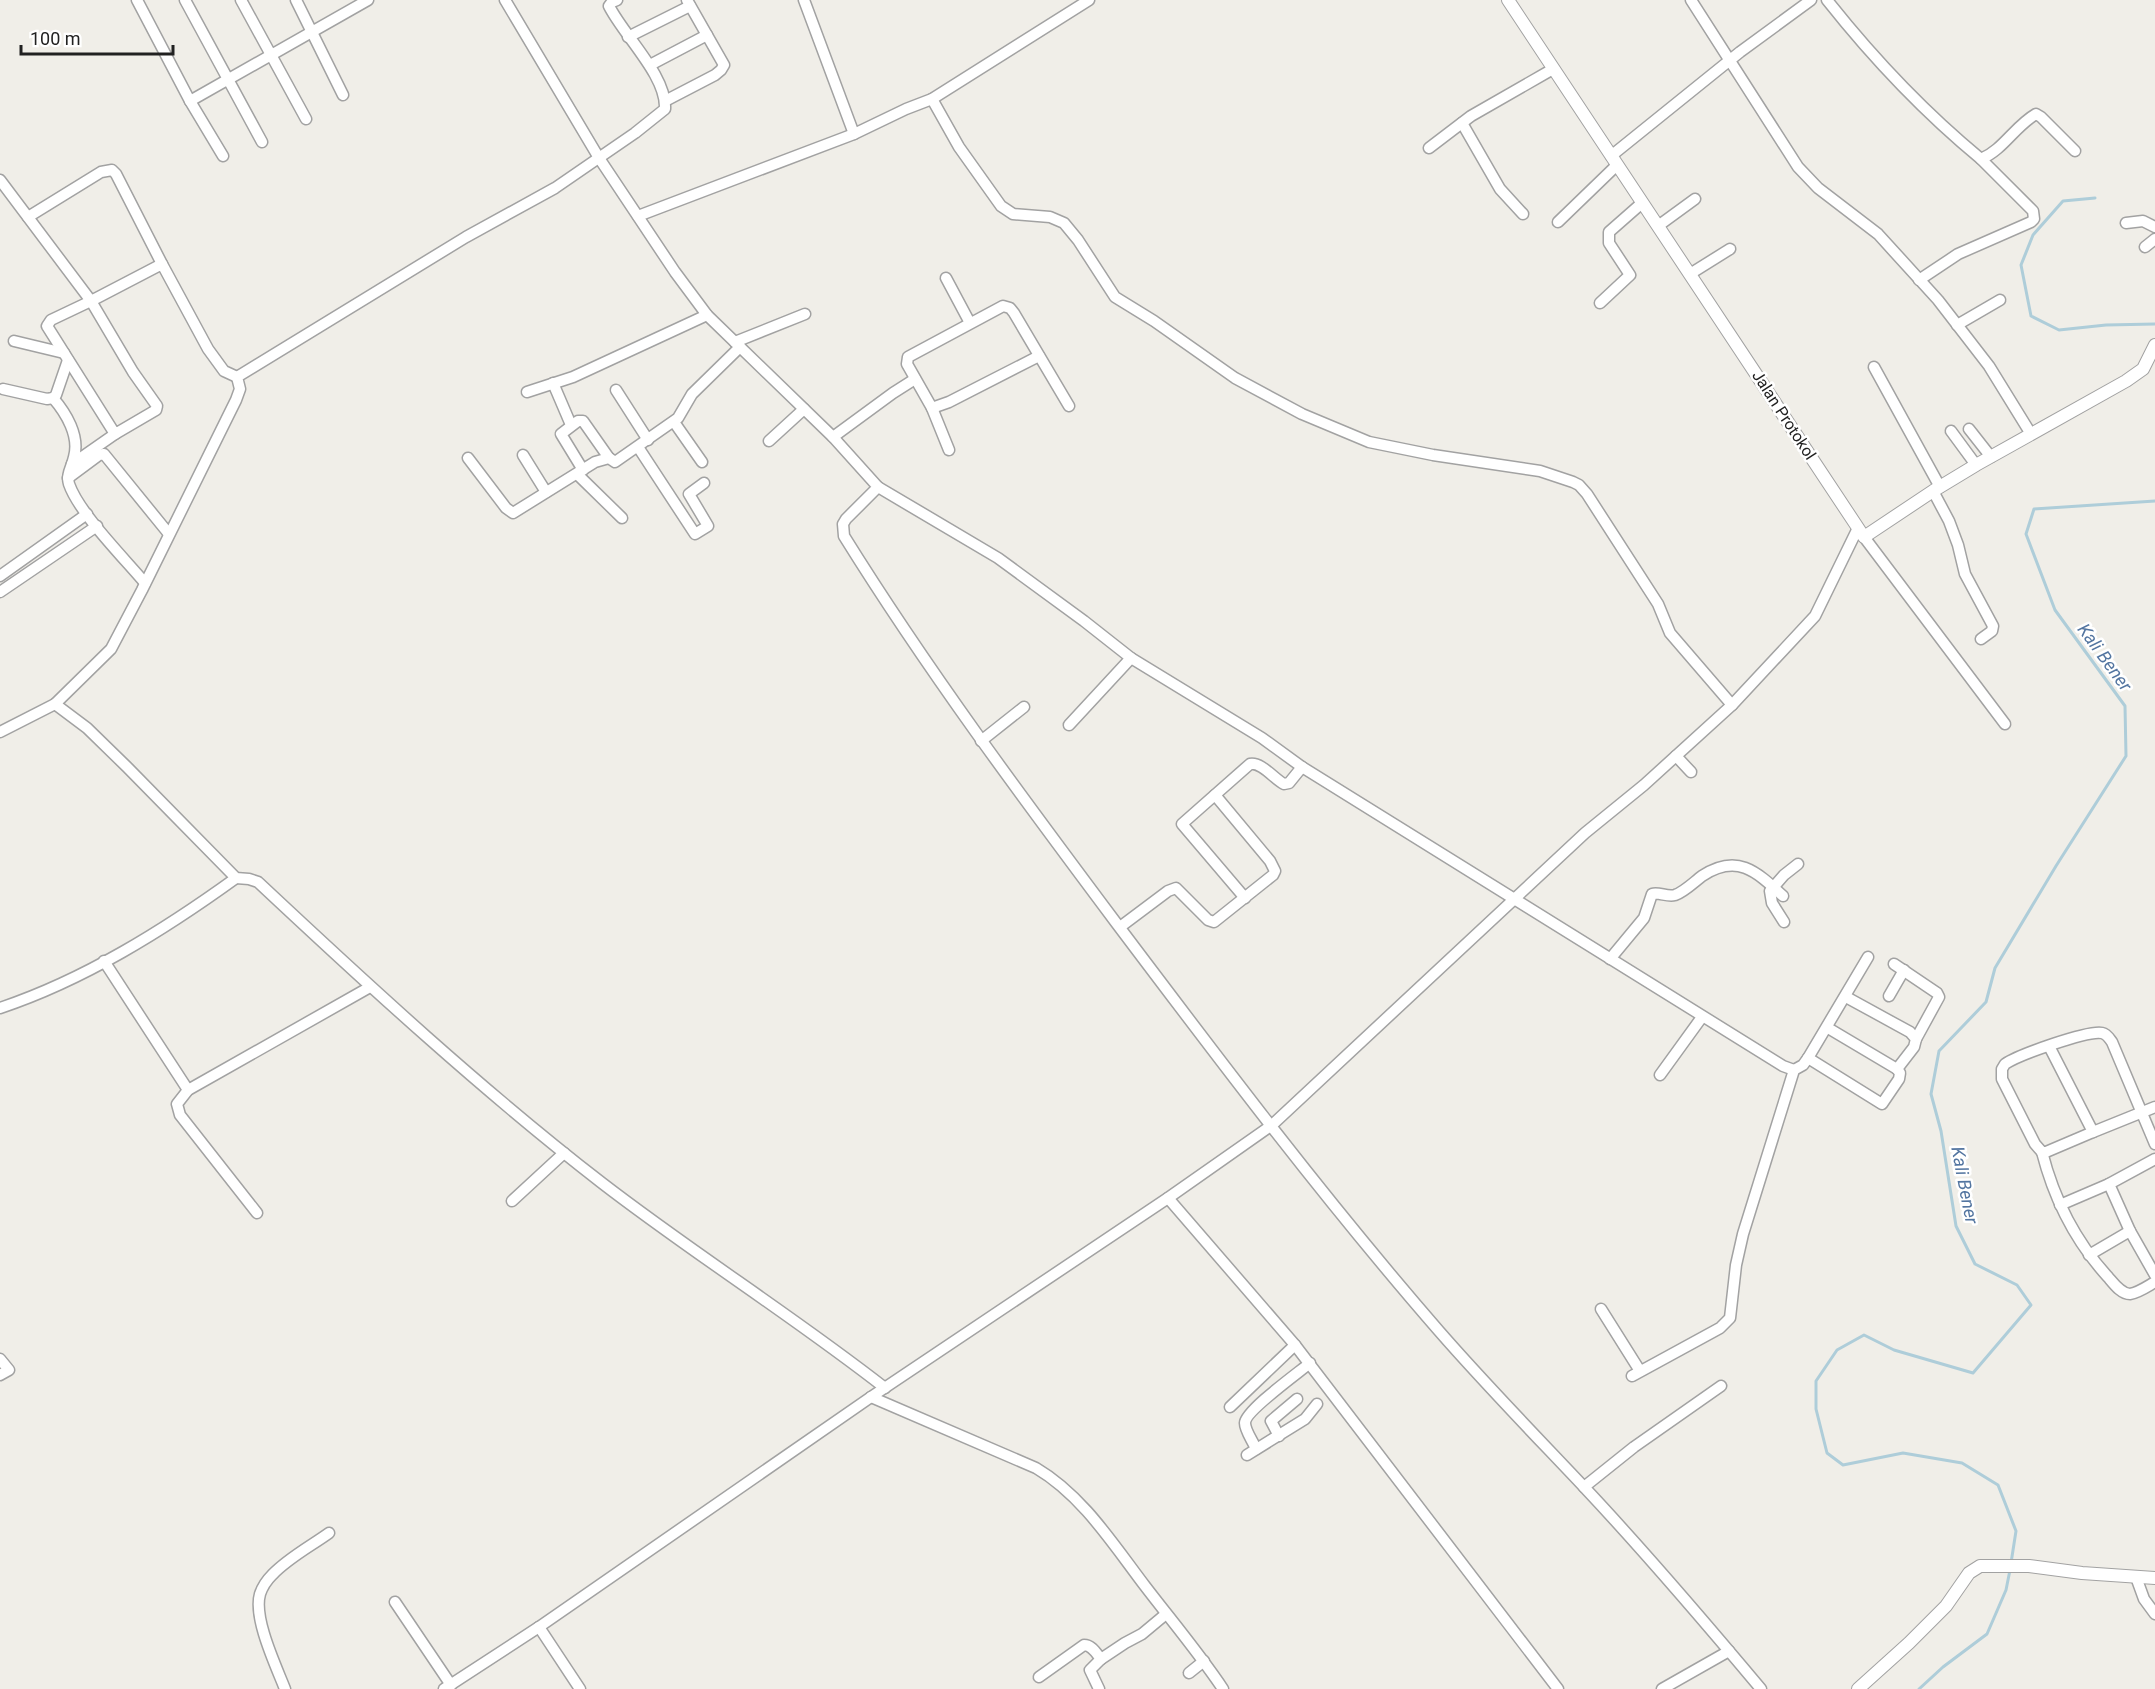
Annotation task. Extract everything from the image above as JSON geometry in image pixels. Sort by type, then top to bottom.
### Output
[{"type":"street","points":[[137,0],[190,100],[223,156]]},
{"type":"street","points":[[185,0],[262,142]]},
{"type":"street","points":[[242,0],[306,120]]},
{"type":"street","points":[[297,0],[343,95]]},
{"type":"street","points":[[190,100],[313,32],[349,5],[368,0]]},
{"type":"street","points":[[505,0],[599,158],[706,315],[833,437],[878,487],[998,558],[1131,658],[1262,738],[1302,767],[1702,1017],[1783,1066],[1794,1070]]},
{"type":"street","points":[[237,377],[466,237],[555,188],[662,112],[665,101],[650,65],[628,37],[609,6],[617,0]]},
{"type":"street","points":[[804,0],[854,134]]},
{"type":"street","points":[[639,216],[854,134],[932,99],[1089,0]]},
{"type":"street","name":"Jalan Protokol","points":[[1508,0],[1861,533]]},
{"type":"street","points":[[1690,0],[1803,174],[1878,234],[1919,280],[1989,366],[2031,434]]},
{"type":"street","points":[[1558,222],[1614,161],[1730,60],[1811,0]]},
{"type":"street","points":[[1827,0],[1858,39],[1894,77],[1936,120],[1981,159],[2033,211],[2034,219],[2031,222],[1959,254],[1919,280]]},
{"type":"street","points":[[628,37],[688,3],[707,35],[723,65],[721,70],[665,101]]},
{"type":"street","points":[[650,65],[707,35]]},
{"type":"street","points":[[1430,148],[1462,123],[1553,69]]},
{"type":"street","points":[[932,99],[959,147],[1001,206],[1013,214],[1050,217],[1064,223],[1078,240],[1115,297],[1154,321],[1234,378],[1302,414],[1370,442],[1434,455],[1540,471],[1579,484],[1658,604],[1670,633],[1732,705]]},
{"type":"street","points":[[1981,159],[1994,152],[2036,114],[2075,151]]},
{"type":"street","points":[[1462,123],[1500,189],[1523,214]]},
{"type":"street","points":[[0,732],[56,704],[111,649],[240,389],[237,377],[224,370],[208,349],[119,179],[112,170],[101,172],[28,217]]},
{"type":"street","points":[[0,180],[91,301],[130,367],[157,406],[156,410],[115,434],[72,464]]},
{"type":"street","points":[[1658,226],[1695,199]]},
{"type":"street","points":[[1600,303],[1630,275],[1610,243],[1609,232],[1642,203]]},
{"type":"street","points":[[2126,223],[2143,221],[2155,227]]},
{"type":"street","points":[[2145,246],[2155,239]]},
{"type":"street","points":[[1690,274],[1730,249]]},
{"type":"street","points":[[115,434],[47,324],[162,264]]},
{"type":"street","points":[[946,278],[970,323]]},
{"type":"street","points":[[1957,325],[2000,300]]},
{"type":"street","points":[[949,450],[932,408],[907,364],[908,357],[996,309],[1007,306],[1014,313],[1069,406]]},
{"type":"street","points":[[622,518],[580,472],[561,434],[571,425],[583,421],[609,458],[615,462],[674,422],[682,413],[692,394],[737,345],[805,314]]},
{"type":"street","points":[[527,392],[573,377],[706,315]]},
{"type":"street","points":[[14,341],[66,356]]},
{"type":"street","points":[[395,1602],[448,1687],[539,1628],[871,1397],[1168,1198],[1272,1125],[1585,833],[1732,705],[1815,616],[1861,533],[2137,374],[2143,369],[2155,348]]},
{"type":"street","points":[[3,389],[47,399],[53,398],[56,395],[66,356]]},
{"type":"street","points":[[932,408],[949,402],[1039,356]]},
{"type":"street","points":[[1875,367],[1936,489],[1958,545],[1965,574],[1993,626],[1992,631],[1981,639]]},
{"type":"street","points":[[833,437],[892,393],[915,379]]},
{"type":"street","points":[[553,383],[571,425]]},
{"type":"street","points":[[616,390],[648,440]]},
{"type":"street","points":[[53,398],[69,420],[72,429],[75,448],[68,478],[77,500],[145,584]]},
{"type":"street","points":[[769,441],[804,409]]},
{"type":"street","points":[[674,422],[702,462]]},
{"type":"street","points":[[1969,429],[1991,457]]},
{"type":"street","points":[[1951,432],[1976,465]]},
{"type":"street","points":[[638,447],[695,534],[707,527],[707,524],[689,494]]},
{"type":"street","points":[[68,478],[99,455],[104,454],[169,534]]},
{"type":"street","points":[[523,455],[546,492]]},
{"type":"street","points":[[468,458],[511,513],[595,462],[609,458]]},
{"type":"street","points":[[675,503],[704,483]]},
{"type":"street","points":[[878,487],[846,519],[843,524],[844,536],[912,641],[981,741],[1302,1167],[1440,1332],[1584,1487],[1761,1689]]},
{"type":"street","points":[[0,576],[87,514]]},
{"type":"street","points":[[0,592],[97,526]]},
{"type":"street","points":[[1861,533],[2005,724]]},
{"type":"street","points":[[1070,726],[1131,658]]},
{"type":"street","points":[[56,704],[87,728],[236,878],[258,882],[370,987],[564,1153],[885,1388]]},
{"type":"street","points":[[981,741],[1024,707]]},
{"type":"street","points":[[1676,756],[1691,772]]},
{"type":"street","points":[[1245,898],[1183,826],[1250,764],[1258,765],[1284,784],[1289,783],[1302,767]]},
{"type":"street","points":[[1120,927],[1172,888],[1178,889],[1212,922],[1218,920],[1270,879],[1275,871],[1274,866],[1215,795]]},
{"type":"street","points":[[1784,922],[1769,897],[1773,886],[1798,864]]},
{"type":"street","points":[[1610,959],[1644,918],[1650,897],[1654,893],[1672,896],[1706,874],[1731,865],[1741,865],[1753,870],[1783,896]]},
{"type":"street","points":[[0,1008],[27,999],[104,961],[198,905],[236,878]]},
{"type":"street","points":[[1601,1309],[1636,1373],[1720,1328],[1730,1318],[1736,1265],[1743,1233],[1794,1070],[1809,1058],[1868,957]]},
{"type":"street","points":[[104,961],[188,1089]]},
{"type":"street","points":[[1894,963],[1937,993],[1939,997],[1914,1047],[1897,1069]]},
{"type":"street","points":[[1889,996],[1904,970]]},
{"type":"street","points":[[257,1213],[180,1115],[177,1104],[188,1089],[370,987]]},
{"type":"street","points":[[1846,997],[1910,1032],[1916,1040]]},
{"type":"street","points":[[1660,1075],[1702,1017]]},
{"type":"street","points":[[1809,1058],[1882,1104],[1899,1080],[1900,1073],[1897,1069],[1828,1028]]},
{"type":"street","points":[[2155,1144],[2112,1042],[2106,1034],[2100,1032],[2085,1035],[2049,1046],[2010,1060],[2002,1069],[2002,1079],[2030,1135],[2042,1152],[2060,1205],[2089,1255],[2119,1289],[2126,1293],[2134,1293],[2155,1282]]},
{"type":"street","points":[[2049,1046],[2093,1132]]},
{"type":"street","points":[[2042,1152],[2155,1107]]},
{"type":"street","points":[[512,1202],[564,1153]]},
{"type":"street","points":[[2060,1205],[2109,1184],[2155,1159]]},
{"type":"street","points":[[2109,1184],[2130,1231],[2155,1275]]},
{"type":"street","points":[[1168,1198],[1310,1363],[1558,1689]]},
{"type":"street","points":[[2089,1255],[2130,1231]]},
{"type":"street","points":[[1230,1407],[1295,1345]]},
{"type":"street","points":[[0,1359],[9,1370],[0,1375]]},
{"type":"street","points":[[1310,1363],[1263,1400],[1246,1418],[1245,1426],[1252,1452],[1309,1416],[1317,1404]]},
{"type":"street","points":[[1584,1487],[1634,1446],[1721,1386]]},
{"type":"street","points":[[871,1397],[1036,1468],[1056,1479],[1096,1521],[1223,1689]]},
{"type":"street","points":[[1279,1436],[1271,1420],[1297,1399]]},
{"type":"street","points":[[285,1689],[261,1619],[260,1594],[271,1576],[280,1568],[329,1533]]},
{"type":"street","points":[[1857,1689],[1909,1643],[1946,1605],[1974,1569],[1993,1564],[2029,1566],[2082,1574],[2155,1578]]},
{"type":"street","points":[[2136,1577],[2144,1599],[2155,1614]]},
{"type":"street","points":[[1099,1689],[1090,1670],[1101,1659],[1142,1634],[1166,1614]]},
{"type":"street","points":[[539,1628],[580,1689]]},
{"type":"street","points":[[1039,1677],[1084,1645],[1092,1648],[1101,1659]]},
{"type":"street","points":[[1662,1689],[1729,1651]]},
{"type":"street","points":[[1189,1673],[1204,1661]]},
{"type":"waterway","name":"Kali Bener","points":[[2095,198],[2063,201],[2033,235],[2021,265],[2031,316],[2059,330],[2106,325],[2155,324]]},
{"type":"waterway","name":"Kali Bener","points":[[2011,1563],[2016,1531],[1998,1485],[1962,1463],[1903,1453],[1843,1465],[1827,1453],[1816,1409],[1816,1381],[1837,1350],[1864,1335],[1894,1350],[1973,1373],[2031,1305],[2017,1285],[1975,1264],[1956,1226],[1941,1131],[1931,1094],[1939,1051],[1986,1002],[1995,968],[2126,756],[2125,706],[2055,610],[2026,534],[2034,509],[2155,501]]},
{"type":"waterway","name":"Kali Bener","points":[[1919,1689],[1943,1667],[1987,1634],[2006,1590],[2010,1570]]}]
